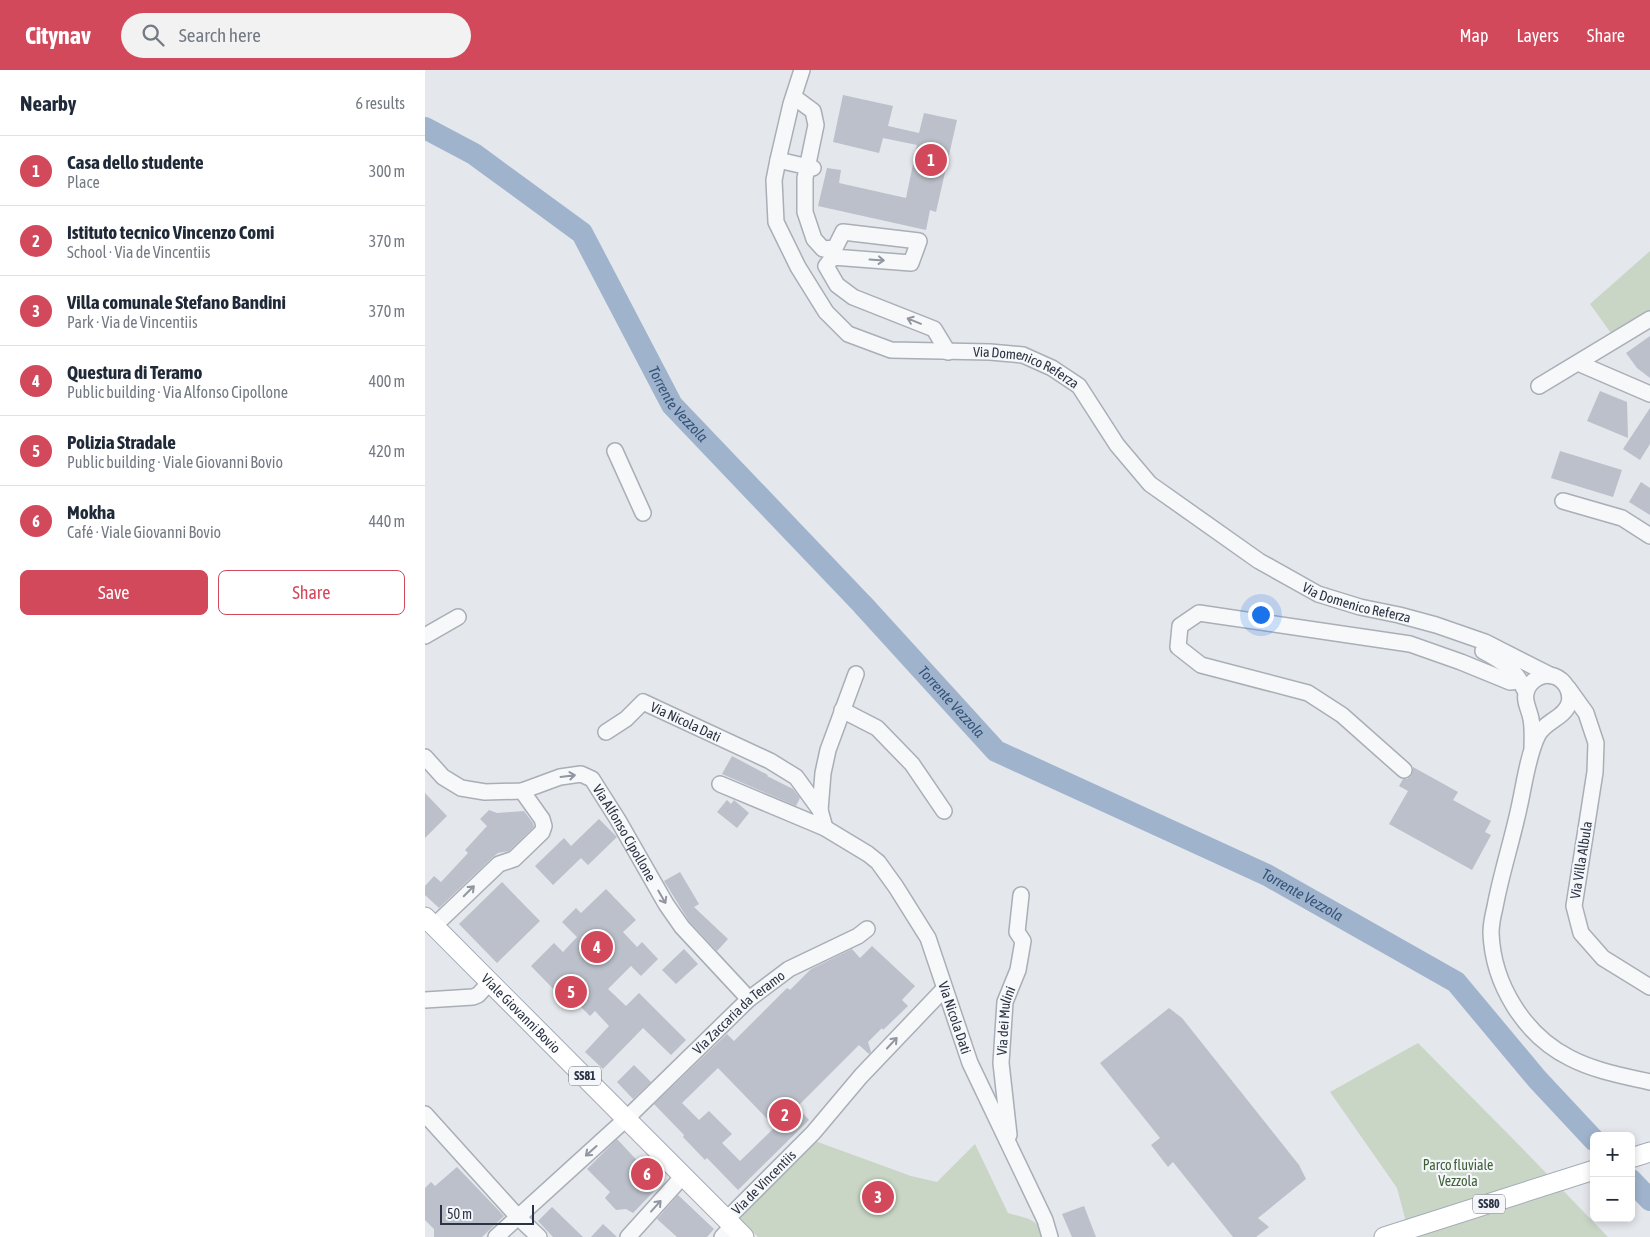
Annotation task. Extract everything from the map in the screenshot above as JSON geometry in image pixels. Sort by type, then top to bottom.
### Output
[{"type":"main road","name":"Viale Giovanni Bovio","points":[[430,921],[627,1118],[683,1176],[731,1230]]},
{"type":"main road","points":[[1635,1157],[1650,1152]]},
{"type":"main road","name":"SS80","points":[[1384,1237],[1590,1171]]},
{"type":"street","name":"Via Domenico Referza","points":[[802,70],[778,160],[775,180],[776,222],[798,267],[826,312],[848,334],[891,350],[990,352],[1023,355],[1052,368],[1079,386],[1117,445],[1150,484],[1259,561],[1318,594],[1359,607],[1436,625],[1485,642],[1552,676]]},
{"type":"street","points":[[793,101],[813,111],[816,125],[805,178],[805,212],[814,239],[823,249],[835,248],[843,232],[919,241],[911,263],[818,257],[807,245],[797,211],[796,175],[807,167]]},
{"type":"street","points":[[778,160],[807,167]]},
{"type":"street","points":[[833,257],[826,266],[837,285],[853,297],[934,329],[948,352]]},
{"type":"street","points":[[1539,386],[1650,319]]},
{"type":"street","points":[[1578,364],[1650,394]]},
{"type":"street","points":[[615,451],[643,513]]},
{"type":"street","points":[[1563,501],[1622,518],[1650,536]]},
{"type":"street","points":[[1404,770],[1342,716],[1308,693],[1201,665],[1178,647],[1179,626],[1199,613],[1410,644],[1510,682],[1525,694],[1533,714],[1539,718],[1547,720],[1570,716],[1581,719],[1591,728]]},
{"type":"street","points":[[425,636],[458,617]]},
{"type":"street","name":"Via Domenico Referza","points":[[1436,625],[1497,659],[1514,671],[1525,694]]},
{"type":"street","points":[[820,810],[823,773],[828,750],[856,674]]},
{"type":"street","points":[[1532,749],[1542,728],[1558,717],[1569,703],[1570,695],[1568,688],[1564,682],[1552,676],[1545,675],[1532,681],[1525,694],[1531,719],[1532,749],[1495,906],[1491,932],[1494,959],[1509,1001],[1538,1036],[1570,1058],[1609,1072],[1650,1082]]},
{"type":"street","name":"Via Villa Albula","points":[[1568,688],[1586,712],[1596,743],[1595,772],[1574,906],[1581,933],[1603,958],[1650,987]]},
{"type":"street","name":"Via Nicola Dati","points":[[606,732],[626,719],[643,702],[770,761],[796,777],[820,810],[825,828]]},
{"type":"street","points":[[842,710],[877,728],[912,764],[945,810]]},
{"type":"street","name":"Via Alfonso Cipollone","points":[[425,757],[443,777],[461,788],[485,792],[522,791],[560,777],[581,774],[592,779],[600,789],[666,904],[682,927],[749,998]]},
{"type":"street","name":"Via Nicola Dati","points":[[720,784],[825,828],[879,862],[928,938],[970,1063],[1045,1220],[1050,1237]]},
{"type":"street","points":[[430,921],[499,864],[514,860],[542,832],[544,826],[542,819],[522,791]]},
{"type":"street","name":"Via dei Mulini","points":[[1011,1149],[1001,1062],[1005,1002],[1018,970],[1023,942],[1017,932],[1021,895]]},
{"type":"street","name":"Via Zaccaria da Teramo","points":[[496,1237],[627,1118],[749,998],[789,970],[858,936],[867,929]]},
{"type":"street","points":[[425,1000],[473,997],[478,995],[490,982]]},
{"type":"street","name":"Via de Vincentiis","points":[[731,1230],[861,1076],[944,989]]},
{"type":"street","points":[[425,1114],[518,1217],[539,1237]]},
{"type":"street","points":[[628,1237],[683,1176]]},
{"type":"green space","points":[[1650,251],[1650,319],[1616,340],[1590,304]]},
{"type":"green space","name":"Parco fluviale Vezzola","points":[[1418,1043],[1590,1218],[1590,1222],[1593,1222],[1608,1237],[1410,1237],[1397,1188],[1330,1092]]},
{"type":"green space","points":[[815,1141],[911,1176],[937,1182],[975,1144],[1008,1213],[1035,1222],[1045,1237],[758,1237],[736,1215]]},
{"type":"building","points":[[843,95],[893,106],[888,126],[919,133],[924,113],[957,120],[936,212],[930,210],[926,230],[818,206],[827,168],[841,170],[839,183],[906,198],[917,145],[883,138],[879,153],[833,142]]},
{"type":"building","points":[[1650,336],[1650,378],[1637,368],[1626,353]]},
{"type":"building","points":[[1600,391],[1627,402],[1628,438],[1587,421]]},
{"type":"building","points":[[1650,408],[1650,444],[1640,460],[1623,449]]},
{"type":"building","points":[[1560,451],[1622,470],[1613,497],[1551,478]]},
{"type":"building","points":[[1641,482],[1650,488],[1650,515],[1629,502]]},
{"type":"building","points":[[732,756],[793,789],[800,798],[796,806],[722,774]]},
{"type":"building","points":[[1413,767],[1458,792],[1453,800],[1491,821],[1485,832],[1491,835],[1472,870],[1389,824],[1408,791],[1399,786],[1403,779],[1411,776]]},
{"type":"building","points":[[425,793],[447,816],[425,838]]},
{"type":"building","points":[[727,800],[731,804],[734,800],[749,813],[737,828],[717,812]]},
{"type":"building","points":[[489,810],[497,813],[524,811],[534,827],[509,851],[498,853],[493,857],[439,908],[425,895],[425,886],[434,876],[441,882],[468,853],[465,850],[487,826],[480,819]]},
{"type":"building","points":[[599,819],[617,837],[588,865],[581,858],[553,885],[535,866],[564,838],[571,846]]},
{"type":"building","points":[[680,872],[699,904],[694,907],[728,939],[717,951],[689,921],[664,881]]},
{"type":"building","points":[[502,882],[540,921],[497,963],[459,924]]},
{"type":"building","points":[[606,889],[636,920],[623,932],[637,947],[642,942],[658,959],[641,976],[631,966],[608,989],[626,1006],[639,993],[686,1040],[671,1055],[643,1028],[603,1069],[585,1052],[609,1026],[595,1011],[590,1016],[573,999],[568,1004],[531,966],[554,943],[563,952],[577,937],[562,922],[576,908],[581,913]]},
{"type":"building","points":[[872,946],[915,986],[902,1000],[908,1006],[868,1042],[871,1052],[869,1054],[859,1045],[797,1107],[809,1120],[738,1190],[707,1158],[705,1160],[654,1104],[727,1034],[734,1041],[787,988],[790,990],[811,969],[852,949],[860,958]],"holes":[[[718,1068],[775,1127],[740,1161],[722,1143],[732,1134],[709,1111],[699,1120],[682,1103]]]},
{"type":"building","points":[[684,949],[698,964],[676,984],[662,970]]},
{"type":"building","points":[[1169,1008],[1182,1018],[1299,1165],[1306,1179],[1258,1218],[1269,1227],[1256,1237],[1233,1237],[1173,1162],[1168,1167],[1151,1145],[1160,1138],[1100,1063]]},
{"type":"building","points":[[634,1065],[651,1082],[633,1099],[617,1082]]},
{"type":"building","points":[[617,1139],[660,1185],[633,1213],[626,1209],[616,1210],[605,1198],[610,1192],[587,1169]]},
{"type":"building","points":[[457,1167],[504,1216],[482,1237],[434,1237],[434,1229],[425,1220],[425,1188],[431,1182],[435,1186]]},
{"type":"building","points":[[678,1195],[714,1229],[707,1237],[677,1237],[657,1219]]},
{"type":"building","points":[[1084,1206],[1096,1237],[1072,1237],[1062,1214]]},
{"type":"building","points":[[552,1207],[583,1237],[553,1237],[538,1221]]},
{"type":"building","points":[[603,1224],[617,1237],[591,1237]]},
{"type":"waterway","name":"Torrente Vezzola","points":[[425,128],[474,154],[582,233],[672,405],[862,604],[996,751],[1267,875],[1456,982],[1537,1079],[1590,1136]]},
{"type":"waterway","name":"Torrente Vezzola","points":[[1635,1184],[1650,1200]]},
{"type":"place","name":"Casa dello studente","points":[[931,160]]},
{"type":"place","name":"Questura di Teramo","points":[[597,947]]},
{"type":"place","name":"Polizia Stradale","points":[[571,992]]},
{"type":"place","name":"Istituto tecnico Vincenzo Comi","points":[[785,1115]]},
{"type":"place","name":"Mokha","points":[[647,1174]]},
{"type":"place","name":"Villa comunale Stefano Bandini","points":[[878,1197]]}]
